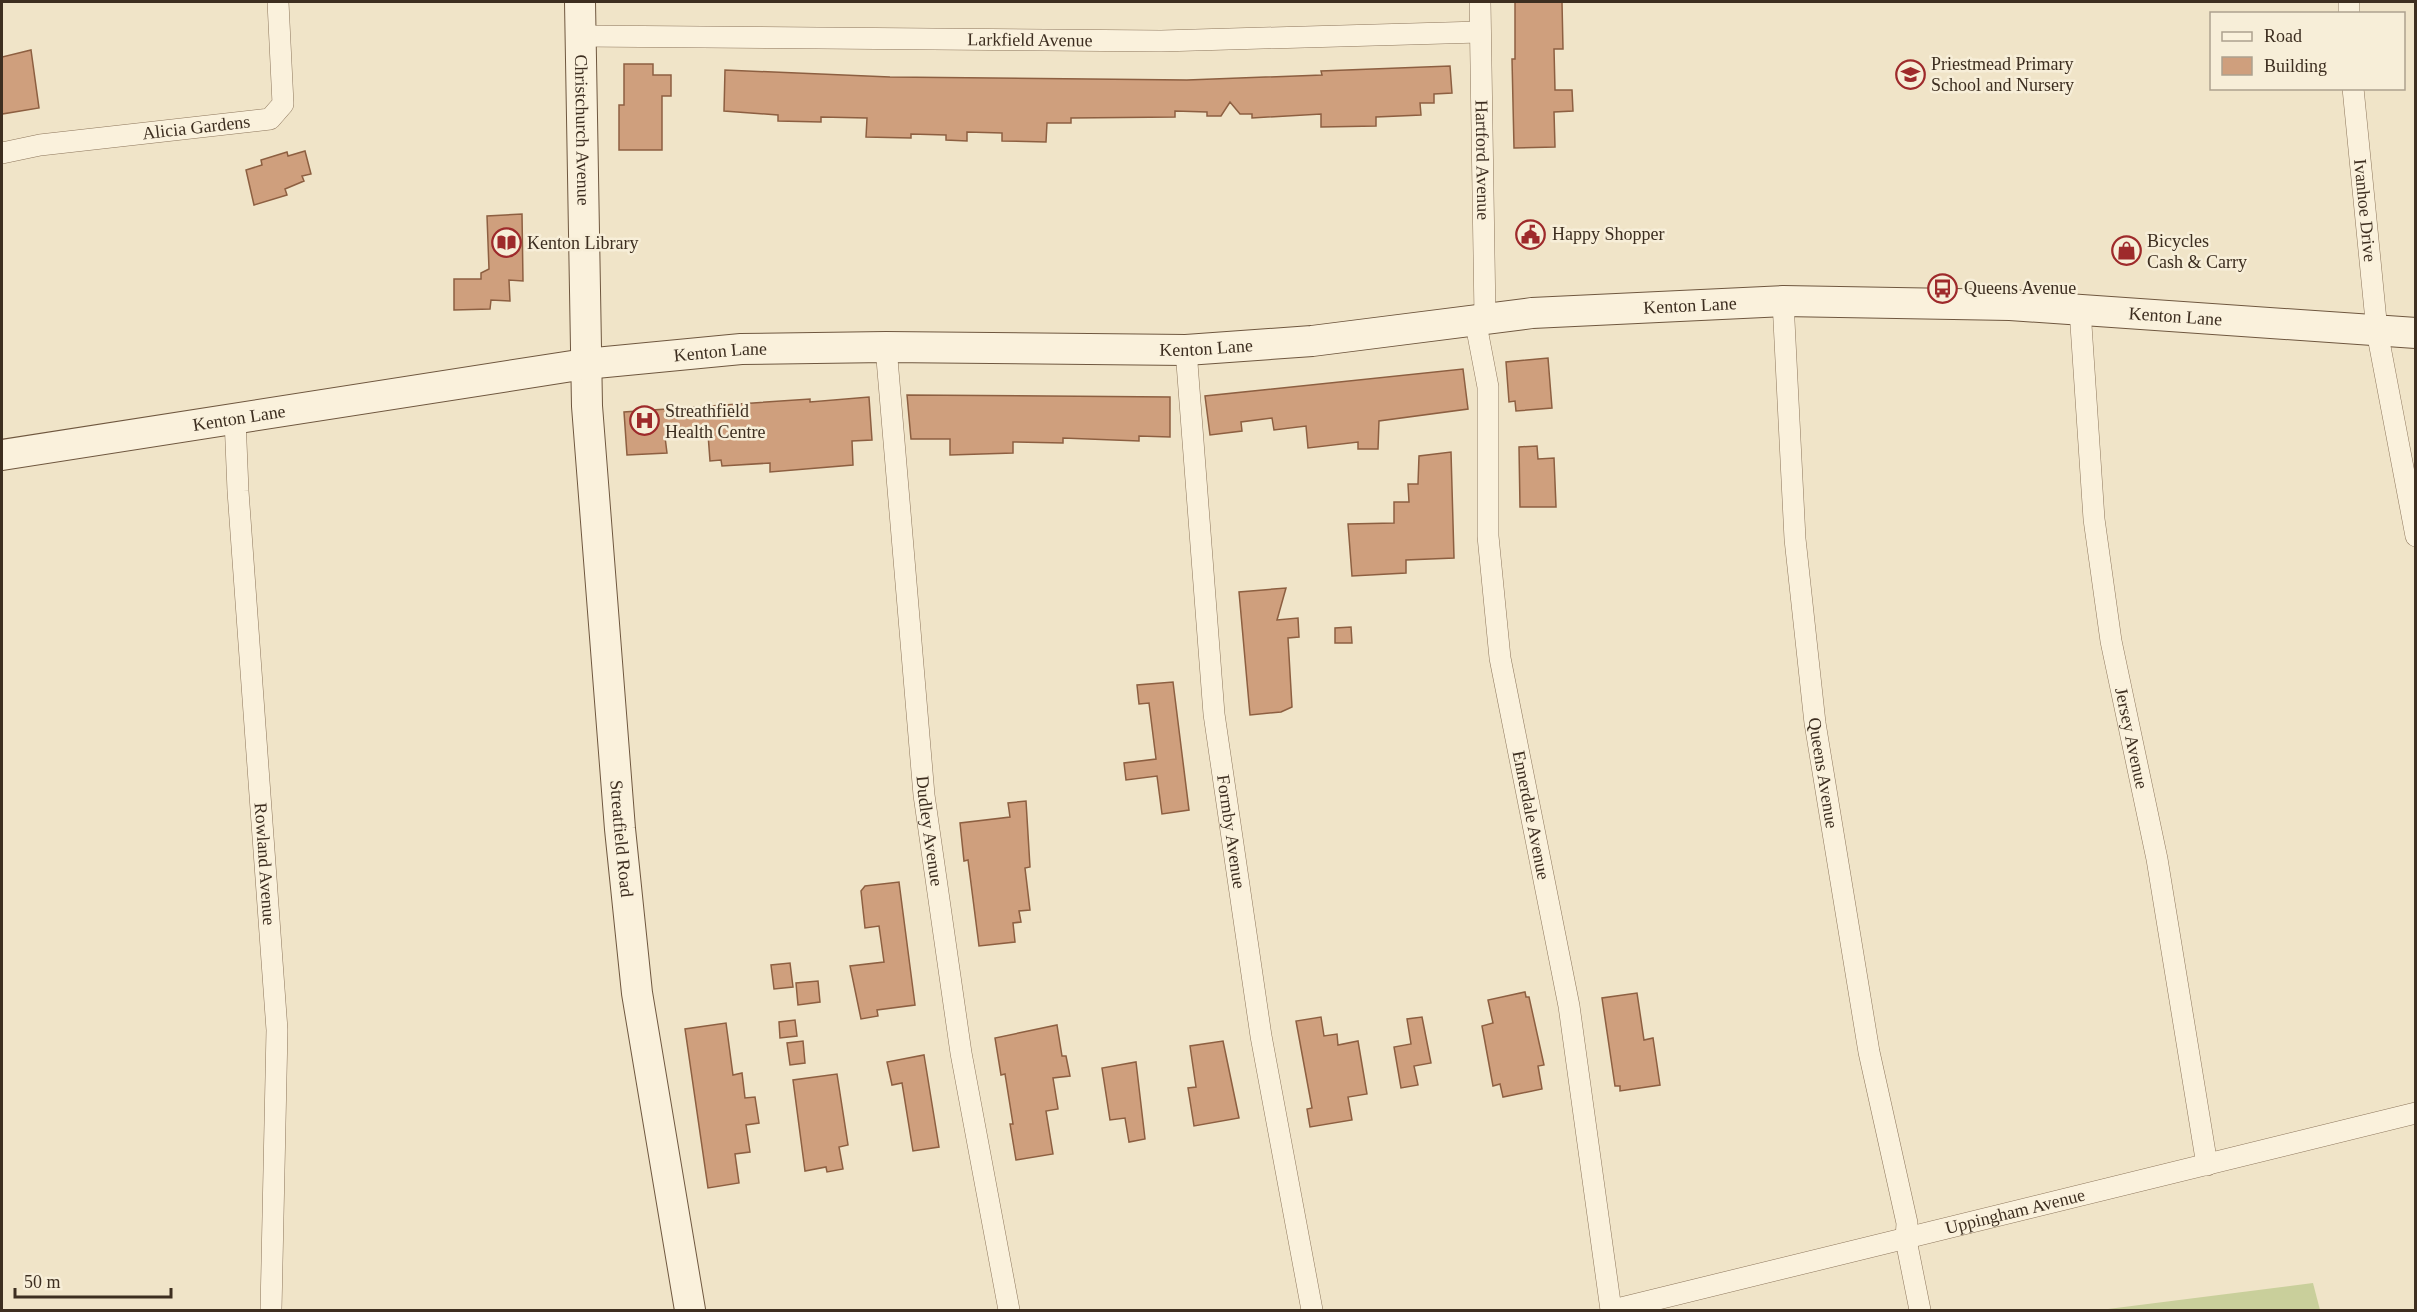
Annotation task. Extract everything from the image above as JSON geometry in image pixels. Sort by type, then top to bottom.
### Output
[{"type":"street","name":"Alicia Gardens","points":[[2,153],[40,145],[270,120],[283,104],[278,2]]},
{"type":"street","name":"Christchurch Avenue","points":[[580,2],[585,364]]},
{"type":"street","name":"Hartford Avenue","points":[[1480,2],[1480,318]]},
{"type":"street","name":"Larkfield Avenue","points":[[580,36],[1161,41],[1480,32]]},
{"type":"street","name":"Ivanhoe Drive","points":[[2354,90],[2377,331],[2415,536]]},
{"type":"street","name":"Kenton Lane","points":[[2,455],[585,364],[741,349],[886,347],[1186,350],[1312,341],[1480,318],[1783,301],[2010,305],[2415,333]]},
{"type":"street","name":"Queens Avenue","points":[[1783,301],[1795,539],[1815,723],[1869,1052],[1907,1223],[1906,1240],[1920,1311]]},
{"type":"street","name":"Jersey Avenue","points":[[2080,310],[2094,519],[2111,641],[2157,859],[2206,1165]]},
{"type":"street","name":"Ennerdale Avenue","points":[[1480,318],[1488,387],[1488,536],[1500,658],[1569,1006],[1612,1311]]},
{"type":"street","name":"Dudley Avenue","points":[[886,347],[924,795],[962,1053],[1009,1311]]},
{"type":"street","name":"Formby Avenue","points":[[1186,350],[1214,714],[1261,1036],[1312,1311]]},
{"type":"street","name":"Streatfield Road","points":[[585,364],[620,829],[637,993],[690,1311]]},
{"type":"street","name":"Rowland Avenue","points":[[236,418],[238,491],[277,1030],[271,1311]]},
{"type":"street","name":"Uppingham Avenue","points":[[1612,1311],[2415,1113]]},
{"type":"green space","points":[[2313,1283],[2320,1310],[2106,1310],[2108,1309]]},
{"type":"building","points":[[1515,2],[1562,2],[1563,49],[1554,49],[1555,90],[1572,90],[1573,111],[1554,112],[1555,147],[1514,148],[1512,59],[1515,59]]},
{"type":"building","points":[[31,50],[39,108],[2,114],[2,57]]},
{"type":"building","points":[[624,64],[653,64],[653,75],[671,75],[671,96],[662,96],[662,150],[619,150],[619,105],[624,105]]},
{"type":"building","points":[[1450,66],[1452,93],[1434,94],[1434,103],[1420,103],[1421,115],[1376,117],[1376,126],[1321,127],[1321,114],[1252,118],[1252,114],[1240,114],[1230,102],[1221,116],[1207,116],[1207,112],[1175,111],[1175,117],[1071,118],[1071,123],[1047,123],[1046,142],[1002,141],[1002,133],[967,132],[967,141],[946,140],[946,135],[911,134],[911,138],[866,137],[867,118],[821,117],[821,122],[778,121],[778,115],[724,111],[725,70],[890,77],[1187,80],[1322,75],[1321,71]]},
{"type":"building","points":[[305,151],[311,174],[302,176],[304,181],[285,189],[287,195],[254,205],[246,170],[262,165],[261,160],[287,152],[288,156]]},
{"type":"building","name":"Kenton Library","points":[[522,214],[523,281],[509,280],[510,301],[491,300],[490,309],[454,310],[454,279],[481,279],[481,273],[489,269],[487,216]]},
{"type":"building","points":[[1548,358],[1552,408],[1516,411],[1515,401],[1509,402],[1506,362]]},
{"type":"building","points":[[1463,369],[1468,409],[1379,421],[1378,449],[1358,449],[1358,442],[1308,448],[1306,426],[1274,430],[1272,418],[1241,422],[1242,431],[1210,435],[1205,396]]},
{"type":"building","points":[[907,395],[1170,397],[1170,437],[1139,436],[1139,441],[1063,438],[1063,443],[1013,442],[1013,453],[950,455],[950,439],[911,439]]},
{"type":"building","points":[[869,397],[872,440],[852,441],[853,465],[770,472],[770,463],[722,466],[721,460],[710,461],[708,434],[665,437],[667,453],[627,455],[624,412]]},
{"type":"building","points":[[1537,446],[1538,459],[1554,458],[1556,507],[1520,507],[1519,447]]},
{"type":"building","points":[[1451,452],[1454,558],[1406,560],[1406,573],[1352,576],[1348,524],[1394,523],[1394,502],[1409,502],[1408,484],[1418,484],[1419,456]]},
{"type":"building","points":[[1286,588],[1277,620],[1298,618],[1299,637],[1288,638],[1292,707],[1281,712],[1250,715],[1239,592]]},
{"type":"building","points":[[1351,627],[1352,643],[1335,643],[1335,628]]},
{"type":"building","points":[[1173,682],[1189,810],[1162,814],[1157,776],[1126,780],[1124,763],[1156,759],[1149,703],[1139,704],[1137,685]]},
{"type":"building","points":[[1026,801],[1030,867],[1025,868],[1030,910],[1019,911],[1021,922],[1013,923],[1015,942],[979,946],[968,860],[964,861],[960,823],[1010,817],[1008,803]]},
{"type":"building","points":[[899,882],[915,1005],[877,1010],[878,1016],[861,1019],[850,966],[884,962],[879,926],[865,928],[861,891],[865,886]]},
{"type":"building","points":[[790,963],[793,987],[774,989],[771,965]]},
{"type":"building","points":[[818,981],[820,1002],[798,1005],[796,983]]},
{"type":"building","points":[[1525,992],[1526,997],[1529,997],[1544,1065],[1538,1066],[1542,1089],[1503,1097],[1500,1084],[1493,1086],[1482,1026],[1493,1023],[1488,1000]]},
{"type":"building","points":[[1637,993],[1644,1040],[1653,1038],[1660,1085],[1620,1091],[1620,1086],[1615,1086],[1602,998]]},
{"type":"building","points":[[1321,1017],[1324,1036],[1337,1034],[1338,1045],[1358,1041],[1367,1094],[1348,1097],[1352,1120],[1310,1127],[1307,1109],[1312,1108],[1296,1021]]},
{"type":"building","points":[[1422,1017],[1431,1063],[1414,1066],[1418,1085],[1401,1088],[1394,1047],[1411,1044],[1407,1019]]},
{"type":"building","points":[[795,1020],[797,1036],[780,1038],[779,1022]]},
{"type":"building","points":[[726,1023],[733,1075],[742,1073],[745,1098],[755,1097],[759,1123],[746,1125],[750,1152],[735,1154],[739,1183],[708,1188],[685,1029]]},
{"type":"building","points":[[1057,1025],[1062,1056],[1066,1056],[1070,1076],[1053,1078],[1058,1109],[1046,1111],[1053,1154],[1016,1160],[1005,1074],[1001,1075],[995,1038]]},
{"type":"building","points":[[803,1041],[805,1063],[790,1065],[787,1043]]},
{"type":"building","points":[[1223,1041],[1239,1118],[1194,1126],[1188,1088],[1196,1087],[1190,1046]]},
{"type":"building","points":[[924,1055],[939,1147],[913,1151],[902,1083],[892,1085],[887,1062]]},
{"type":"building","points":[[1136,1062],[1145,1139],[1129,1142],[1125,1118],[1110,1120],[1102,1068]]},
{"type":"building","points":[[837,1074],[848,1145],[839,1147],[843,1169],[827,1172],[826,1167],[805,1171],[793,1080]]},
{"type":"place","name":"Priestmead Primary School and Nursery","points":[[1910,74]]},
{"type":"place","name":"Happy Shopper","points":[[1531,234]]},
{"type":"place","name":"Kenton Library","points":[[506,243]]},
{"type":"place","name":"Bicycles Cash & Carry","points":[[2126,251]]},
{"type":"place","name":"Queens Avenue","points":[[1943,288]]},
{"type":"place","name":"Streathfield Health Centre","points":[[644,421]]}]
